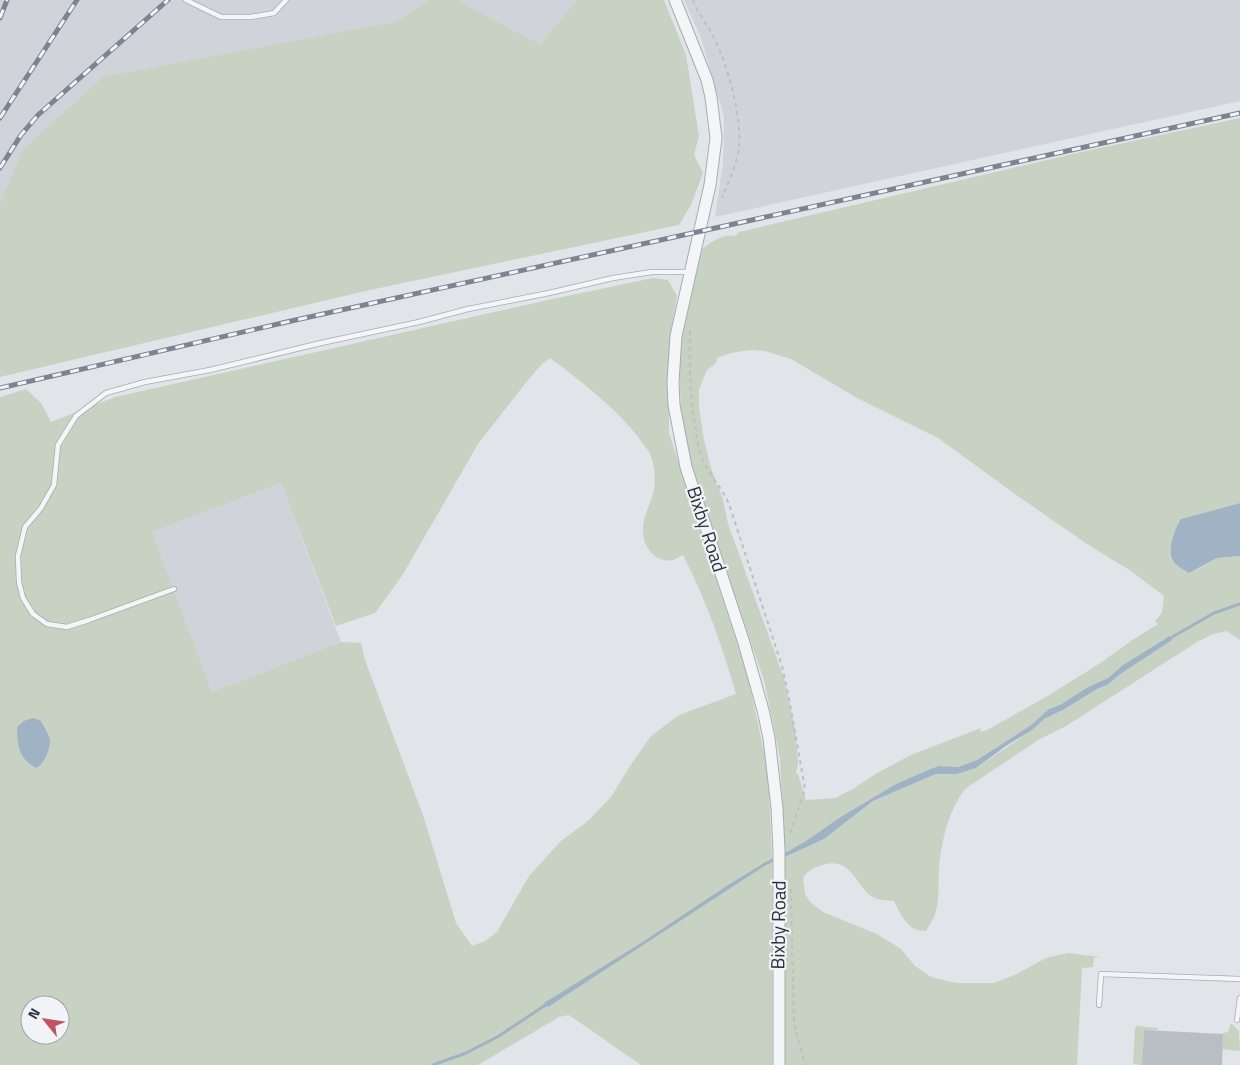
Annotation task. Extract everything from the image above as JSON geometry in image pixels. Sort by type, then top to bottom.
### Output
[{"type":"street","name":"Bixby Road","points":[[674,0],[707,80],[716,138],[710,185],[676,336],[673,382],[679,436],[686,467],[744,644],[763,710],[774,775],[779,850],[779,1065]]},
{"type":"lane","points":[[186,0],[221,17],[251,17],[274,13],[286,0]]},
{"type":"lane","points":[[174,589],[67,627],[47,624],[33,614],[24,598],[19,582],[18,556],[25,527],[41,508],[54,485],[58,445],[76,416],[106,393],[145,382],[210,370],[468,309],[613,278],[652,272],[689,272]]},
{"type":"lane","points":[[1099,1005],[1101,974],[1240,979]]},
{"type":"lane","points":[[1237,1020],[1240,998]]},
{"type":"path","points":[[693,0],[722,55],[733,93],[739,149],[722,198]]},
{"type":"path","points":[[690,330],[691,387],[698,447],[702,460],[722,489],[729,504],[782,666],[789,698],[805,789],[790,835]]},
{"type":"path","points":[[791,885],[794,1023],[805,1065]]},
{"type":"shaded area","points":[[0,0],[428,0],[395,22],[22,150],[0,203]]},
{"type":"shaded area","points":[[457,0],[577,0],[540,44]]},
{"type":"shaded area","points":[[684,0],[1240,0],[1240,101],[715,217],[723,163],[724,117],[701,38]]},
{"type":"shaded area","points":[[281,483],[341,642],[212,692],[152,532]]},
{"type":"green space","points":[[428,0],[457,0],[540,44],[577,0],[664,0],[686,55],[699,136],[694,155],[703,173],[691,205],[679,225],[370,290],[0,377],[0,203],[22,150],[103,77],[395,22]]},
{"type":"green space","points":[[1240,118],[1240,503],[1181,519],[1172,541],[1170,553],[1174,563],[1185,571],[1196,570],[1217,558],[1240,556],[1240,640],[1227,631],[1213,634],[1197,642],[1066,726],[1040,739],[965,789],[954,807],[946,828],[940,859],[937,906],[934,917],[926,931],[920,931],[910,926],[902,917],[894,901],[880,900],[871,896],[851,872],[839,864],[831,863],[816,867],[803,878],[805,894],[810,902],[823,912],[877,934],[901,949],[915,966],[931,977],[956,983],[994,983],[1017,974],[1046,958],[1068,953],[1100,957],[1094,958],[1093,967],[1082,968],[1077,1065],[784,1065],[785,857],[824,839],[873,801],[936,774],[957,774],[976,768],[1019,739],[1044,719],[1107,685],[1163,645],[1168,636],[1123,665],[1108,678],[1088,687],[1060,705],[1049,709],[1031,725],[977,760],[958,767],[939,766],[896,784],[785,853],[780,758],[764,680],[696,479],[686,444],[681,412],[679,356],[701,250],[717,239],[731,235],[735,236],[739,232],[1077,153]],"holes":[[[743,351],[765,351],[791,359],[857,398],[938,438],[1087,544],[1131,571],[1164,596],[1162,613],[1155,621],[1158,624],[1046,697],[987,730],[980,732],[981,728],[911,755],[835,798],[806,800],[798,774],[796,773],[798,763],[795,729],[784,678],[728,524],[723,500],[711,468],[704,440],[699,407],[699,389],[707,370],[716,363],[717,358]]]},
{"type":"green space","points":[[653,278],[668,280],[677,296],[669,341],[669,433],[748,677],[768,771],[772,857],[772,1065],[641,1065],[569,1015],[559,1017],[478,1065],[0,1065],[0,397],[26,389],[41,403],[51,422],[115,397],[553,299]],"holes":[[[550,358],[590,389],[628,425],[651,456],[655,485],[643,524],[645,542],[651,552],[661,559],[673,560],[683,555],[713,623],[736,694],[679,715],[651,736],[611,797],[588,821],[561,841],[529,876],[497,932],[485,941],[472,946],[456,923],[424,818],[365,660],[361,643],[341,642],[212,692],[152,532],[281,483],[336,626],[375,613],[402,576],[478,444],[542,364]]]},
{"type":"green space","points":[[1231,1023],[1239,1031],[1240,1051],[1222,1049],[1223,1033],[1228,1032]]},
{"type":"green space","points":[[1137,1026],[1158,1028],[1158,1030],[1144,1030],[1142,1065],[1133,1064],[1135,1028]]},
{"type":"water","points":[[1240,503],[1240,556],[1217,558],[1189,573],[1174,563],[1170,552],[1176,528],[1181,519]]},
{"type":"water","points":[[1169,636],[1172,640],[1107,685],[1044,719],[1032,730],[976,768],[957,774],[936,774],[873,801],[824,839],[785,857],[785,853],[896,784],[939,766],[958,767],[977,760],[1031,725],[1049,709],[1060,705],[1088,687],[1108,678],[1123,665]]},
{"type":"water","points":[[33,718],[41,721],[50,740],[46,756],[36,768],[26,760],[20,751],[17,734],[17,727],[24,721]]},
{"type":"water","points":[[766,862],[766,865],[548,1007],[544,1003],[641,943]]},
{"type":"building","points":[[1144,1030],[1223,1034],[1222,1065],[1142,1065]]},
{"type":"waterway","points":[[1167,640],[1214,613],[1240,604]]},
{"type":"waterway","points":[[763,865],[777,858]]},
{"type":"waterway","points":[[433,1065],[466,1053],[499,1036],[547,1004]]},
{"type":"railway","points":[[0,18],[7,0]]},
{"type":"railway","points":[[0,118],[77,0]]},
{"type":"railway","points":[[0,168],[21,135],[38,115],[168,0]]},
{"type":"railway","points":[[0,388],[291,321],[1240,113]]}]
